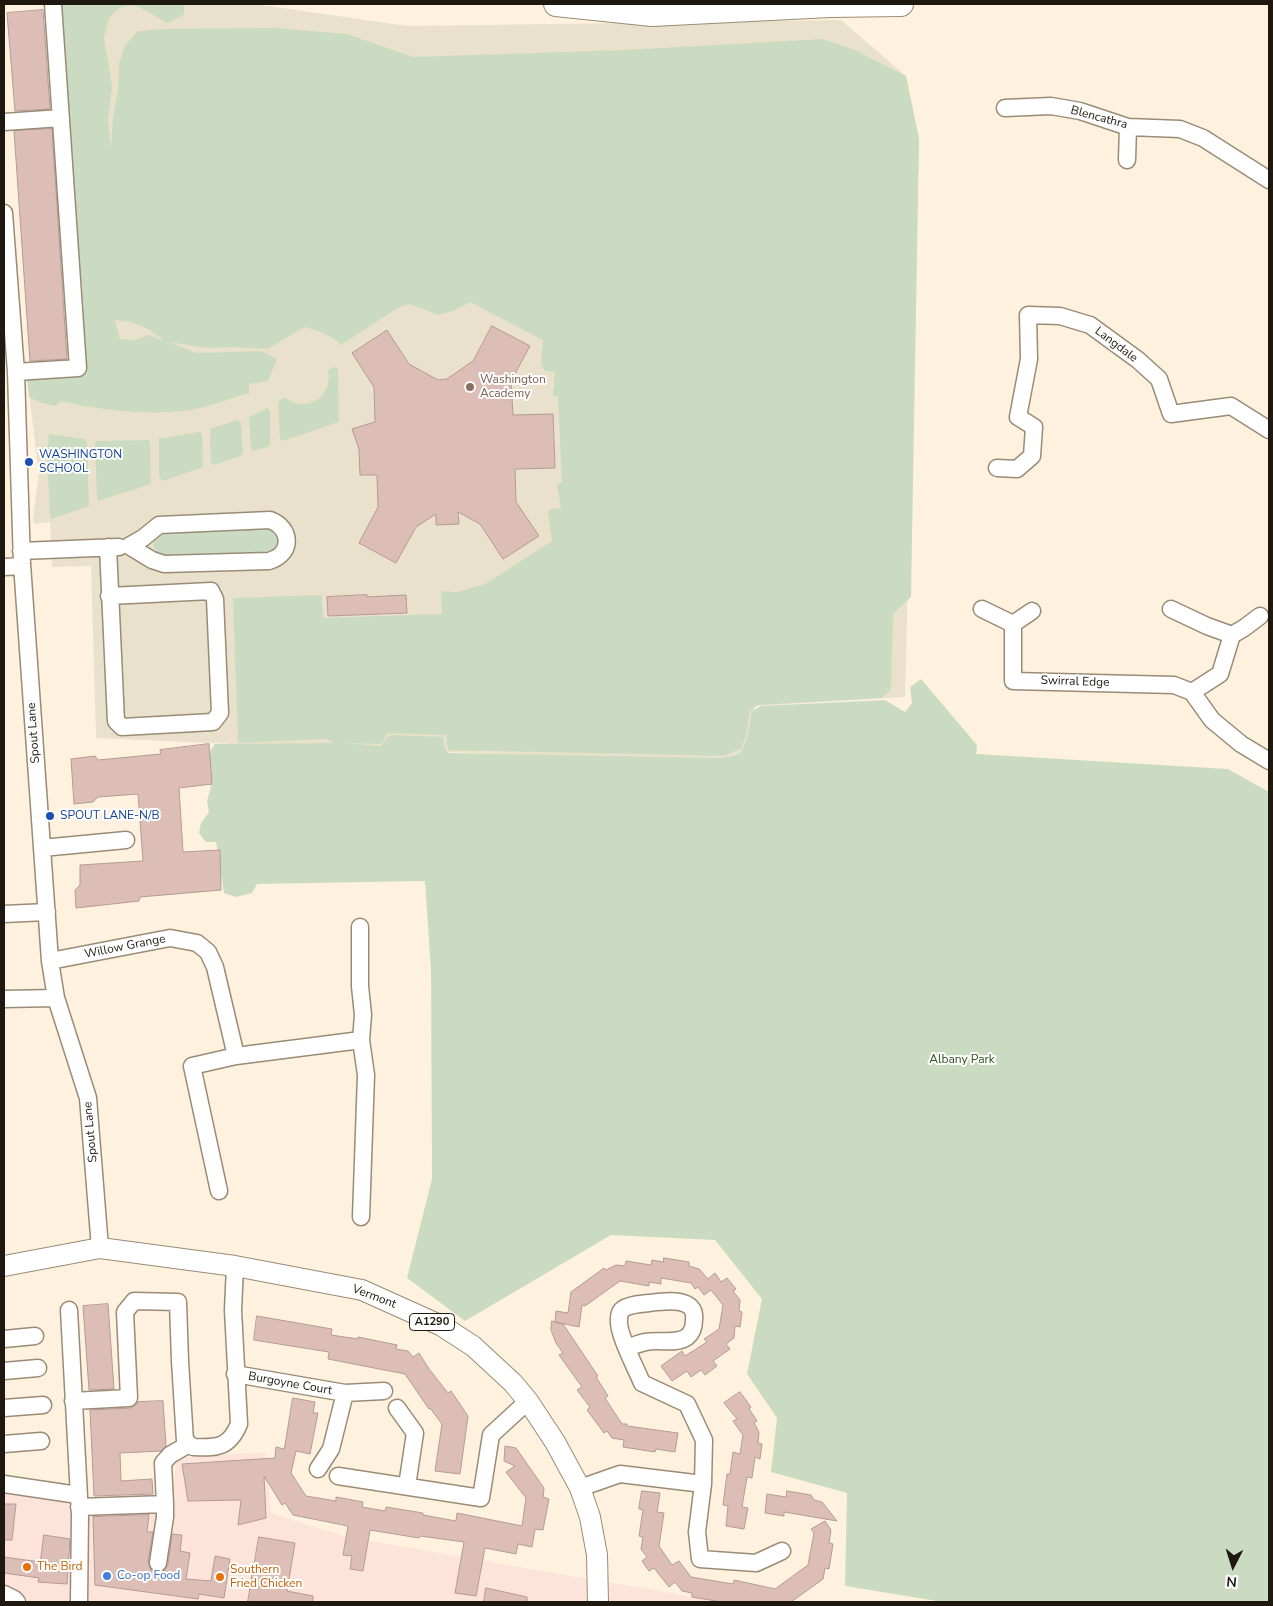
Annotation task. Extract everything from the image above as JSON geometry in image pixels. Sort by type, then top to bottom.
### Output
[{"type":"highway","points":[[556,4],[652,14],[830,5],[901,4]]},
{"type":"main road","name":"Vermont","points":[[4,1266],[100,1248],[235,1266],[362,1290],[442,1326],[473,1346],[513,1383],[528,1401],[554,1442],[580,1488],[590,1517],[597,1555],[598,1602]]},
{"type":"street","points":[[16,372],[78,368],[53,4]]},
{"type":"street","name":"Blencathra","points":[[1005,108],[1051,106],[1080,111],[1128,127],[1180,129],[1203,138],[1269,180]]},
{"type":"street","points":[[4,122],[61,118]]},
{"type":"street","points":[[1127,160],[1128,127]]},
{"type":"street","name":"Spout Lane","points":[[4,213],[16,372],[21,558],[50,961],[56,998],[88,1098],[100,1248]]},
{"type":"street","name":"Langdale","points":[[997,468],[1017,469],[1032,456],[1034,427],[1018,416],[1029,359],[1028,315],[1060,316],[1090,325],[1138,360],[1159,379],[1171,414],[1231,406],[1269,430]]},
{"type":"street","points":[[4,567],[21,558],[129,546],[143,538],[159,524],[270,520],[280,525],[284,530],[287,541],[284,552],[270,561],[164,564],[152,560],[129,546]]},
{"type":"street","points":[[108,547],[109,596],[116,721],[122,727],[213,722],[220,713],[215,599],[212,591],[109,596]]},
{"type":"street","points":[[982,608],[1014,624],[1032,611]]},
{"type":"street","points":[[1171,609],[1207,626],[1232,635]]},
{"type":"street","points":[[1260,616],[1232,635],[1220,674],[1192,692],[1212,720],[1241,744],[1269,761]]},
{"type":"street","name":"Swirral Edge","points":[[1014,624],[1013,680],[1174,685],[1192,692]]},
{"type":"street","points":[[42,848],[126,840]]},
{"type":"street","points":[[4,914],[47,912]]},
{"type":"street","points":[[360,926],[360,986],[363,1015],[361,1040],[366,1075],[361,1218]]},
{"type":"street","name":"Willow Grange","points":[[50,961],[170,938],[197,943],[208,952],[215,967],[236,1056]]},
{"type":"street","points":[[4,999],[56,998]]},
{"type":"street","points":[[219,1191],[192,1066],[236,1056],[361,1040]]},
{"type":"street","points":[[73,1401],[129,1398],[125,1312],[134,1301],[178,1302],[185,1441],[193,1448],[217,1448],[234,1436],[239,1424],[233,1310],[235,1266]]},
{"type":"street","points":[[627,1348],[646,1341],[685,1338],[691,1333],[695,1313],[692,1307],[672,1301],[630,1306],[622,1310],[618,1327],[627,1348],[642,1383],[687,1404],[704,1440],[703,1484],[697,1532],[700,1558],[756,1563],[782,1551]]},
{"type":"street","points":[[69,1310],[79,1506],[79,1602]]},
{"type":"street","points":[[4,1339],[35,1336]]},
{"type":"street","points":[[4,1371],[38,1368]]},
{"type":"street","name":"Burgoyne Court","points":[[236,1374],[345,1393],[384,1391]]},
{"type":"street","name":"Burgoyne Court","points":[[318,1469],[331,1449],[345,1393]]},
{"type":"street","points":[[338,1476],[481,1498],[491,1435],[528,1401]]},
{"type":"street","points":[[4,1408],[43,1405]]},
{"type":"street","points":[[397,1408],[415,1432],[408,1486]]},
{"type":"street","points":[[4,1444],[41,1441]]},
{"type":"street","points":[[158,1563],[164,1517],[163,1463],[170,1456],[189,1444]]},
{"type":"street","points":[[580,1488],[620,1474],[703,1484]]},
{"type":"street","points":[[4,1484],[79,1506],[164,1504]]},
{"type":"street","points":[[4,1594],[17,1602]]},
{"type":"shaded area","name":"Washington Academy","points":[[61,4],[255,4],[407,26],[841,20],[906,76],[919,139],[905,697],[755,706],[744,762],[324,748],[96,738],[91,566],[52,567],[50,522],[34,524],[33,517],[39,474],[27,378],[82,375]]},
{"type":"shaded area","points":[[265,1452],[271,1513],[346,1537],[722,1602],[4,1602],[4,1490],[171,1508],[176,1458]]},
{"type":"green space","name":"Albany Park","points":[[61,4],[184,4],[184,15],[167,23],[133,5],[119,8],[109,18],[104,37],[112,86],[108,121],[111,148],[119,65],[125,45],[138,31],[274,28],[347,34],[413,57],[625,50],[823,39],[855,50],[906,76],[919,139],[911,597],[893,614],[891,690],[881,698],[758,705],[750,711],[746,736],[741,749],[724,756],[448,750],[446,735],[387,733],[382,744],[340,743],[381,746],[392,735],[443,737],[445,749],[449,753],[719,758],[734,756],[741,751],[747,737],[752,711],[761,706],[885,700],[905,712],[912,703],[910,687],[921,679],[977,745],[976,754],[1228,769],[1269,792],[1269,1602],[943,1602],[845,1586],[847,1493],[771,1472],[777,1418],[747,1374],[762,1299],[715,1240],[611,1235],[465,1321],[407,1278],[432,1179],[431,971],[425,881],[257,884],[252,893],[236,897],[224,893],[216,842],[206,842],[199,833],[201,823],[209,812],[207,801],[211,787],[206,773],[207,755],[215,744],[333,743],[327,739],[238,743],[233,598],[322,595],[323,618],[442,614],[441,591],[458,592],[485,584],[552,541],[548,512],[551,509],[561,508],[557,485],[562,482],[558,397],[553,396],[555,372],[545,371],[541,365],[543,340],[470,302],[453,311],[438,315],[410,304],[398,308],[341,345],[324,334],[305,327],[267,349],[207,348],[169,342],[196,353],[261,351],[277,359],[268,381],[249,384],[249,393],[199,408],[167,412],[136,412],[90,407],[60,401],[56,406],[42,403],[29,397],[27,378],[82,375]],"holes":[[[115,320],[148,329],[164,341],[149,335],[135,340],[120,339]]]},
{"type":"green space","points":[[334,367],[338,368],[339,422],[283,441],[280,439],[278,402],[284,397],[292,402],[301,404],[316,400],[326,388],[328,370]]},
{"type":"green space","points":[[267,408],[270,411],[270,444],[268,447],[252,451],[249,417]]},
{"type":"green space","points":[[237,420],[241,423],[243,454],[214,465],[211,462],[210,429]]},
{"type":"green space","points":[[201,432],[202,435],[203,467],[163,481],[159,477],[159,439]]},
{"type":"green space","points":[[49,434],[84,439],[87,442],[89,506],[52,519],[50,517],[47,453]]},
{"type":"green space","points":[[148,440],[150,442],[151,484],[98,501],[96,441]]},
{"type":"green space","points":[[268,527],[277,531],[280,544],[269,554],[165,557],[157,553],[153,545],[155,536],[159,532]]},
{"type":"building","points":[[43,10],[50,109],[15,111],[7,13]]},
{"type":"building","points":[[52,129],[67,359],[30,361],[14,131]]},
{"type":"building","points":[[492,326],[530,346],[511,381],[513,415],[553,414],[555,468],[515,469],[516,502],[539,536],[503,559],[480,524],[458,512],[459,524],[436,525],[436,514],[416,527],[396,563],[359,543],[378,507],[377,475],[360,475],[359,449],[352,429],[375,422],[374,387],[352,353],[387,330],[409,364],[438,380],[447,379],[473,361]]},
{"type":"building","points":[[367,595],[367,597],[406,595],[407,613],[328,616],[327,597]]},
{"type":"building","points":[[209,744],[212,784],[179,788],[183,852],[220,850],[221,890],[140,897],[139,901],[76,908],[75,890],[80,885],[80,865],[143,861],[138,794],[98,797],[93,802],[74,804],[71,759],[95,756],[98,760],[161,754],[160,750]]},
{"type":"building","points":[[664,1258],[689,1262],[689,1266],[699,1269],[708,1279],[715,1273],[721,1282],[727,1278],[736,1289],[733,1291],[740,1300],[739,1311],[742,1312],[740,1327],[735,1326],[734,1338],[726,1344],[730,1349],[713,1361],[717,1366],[705,1375],[701,1370],[691,1377],[687,1371],[672,1381],[661,1366],[682,1351],[685,1356],[707,1342],[704,1339],[719,1329],[723,1305],[711,1290],[704,1295],[698,1287],[695,1289],[691,1283],[661,1278],[661,1284],[649,1282],[649,1286],[620,1281],[585,1306],[582,1305],[579,1327],[555,1322],[556,1311],[568,1313],[571,1292],[604,1268],[606,1270],[616,1265],[625,1266],[626,1261],[651,1265],[652,1260],[663,1262]]},
{"type":"building","points":[[108,1304],[114,1389],[89,1390],[83,1306]]},
{"type":"building","points":[[257,1316],[332,1329],[331,1335],[358,1339],[358,1337],[397,1345],[396,1349],[408,1351],[413,1357],[419,1353],[448,1393],[451,1391],[468,1416],[460,1474],[435,1471],[442,1424],[429,1409],[405,1374],[328,1359],[329,1352],[254,1340]]},
{"type":"building","points":[[552,1321],[563,1324],[598,1376],[596,1377],[608,1396],[605,1398],[622,1424],[678,1433],[675,1452],[656,1449],[655,1452],[623,1447],[624,1440],[612,1438],[607,1431],[604,1433],[587,1410],[590,1407],[577,1390],[582,1387],[559,1355],[563,1353],[556,1343],[551,1330]]},
{"type":"building","points":[[740,1392],[751,1407],[749,1409],[757,1421],[754,1423],[759,1432],[758,1443],[762,1444],[760,1459],[755,1457],[752,1478],[747,1477],[742,1507],[748,1508],[744,1529],[726,1526],[728,1506],[723,1505],[727,1474],[730,1474],[733,1452],[740,1454],[743,1435],[733,1421],[737,1419],[724,1403]]},
{"type":"building","points":[[293,1398],[315,1402],[313,1413],[318,1413],[310,1454],[296,1451],[291,1473],[306,1496],[336,1501],[336,1497],[363,1502],[362,1507],[385,1511],[386,1507],[456,1521],[457,1513],[522,1526],[526,1498],[506,1472],[515,1466],[504,1461],[505,1446],[516,1448],[544,1488],[543,1497],[549,1499],[543,1530],[535,1529],[532,1547],[518,1544],[516,1554],[485,1548],[476,1596],[455,1593],[464,1542],[420,1536],[419,1538],[370,1530],[363,1571],[350,1569],[352,1556],[343,1555],[348,1526],[293,1515],[285,1503],[282,1505],[264,1476],[266,1518],[238,1525],[241,1500],[188,1501],[182,1464],[275,1458],[276,1447],[284,1449]]},
{"type":"building","points":[[163,1401],[166,1446],[161,1451],[120,1453],[121,1481],[152,1479],[153,1494],[94,1496],[90,1410],[130,1408],[138,1402]]},
{"type":"building","points":[[642,1491],[660,1493],[657,1512],[664,1513],[659,1546],[672,1565],[679,1561],[691,1577],[733,1584],[734,1580],[775,1589],[808,1565],[814,1533],[811,1529],[825,1521],[831,1530],[829,1543],[833,1544],[829,1569],[825,1568],[823,1579],[791,1602],[722,1602],[692,1597],[692,1593],[682,1591],[675,1582],[669,1587],[654,1568],[649,1571],[642,1561],[647,1557],[641,1549],[643,1537],[639,1536],[643,1510],[639,1509]]},
{"type":"building","points":[[787,1491],[811,1495],[814,1500],[822,1502],[837,1521],[784,1512],[784,1516],[765,1513],[767,1494],[786,1497]]},
{"type":"building","points":[[4,1504],[16,1504],[12,1540],[4,1540]]},
{"type":"building","points":[[149,1515],[147,1532],[153,1532],[148,1562],[151,1570],[157,1573],[165,1570],[168,1564],[172,1534],[182,1535],[180,1551],[190,1553],[186,1579],[211,1581],[215,1556],[230,1559],[224,1598],[199,1594],[198,1599],[95,1585],[93,1517]]},
{"type":"building","points":[[44,1535],[70,1539],[67,1584],[38,1582],[39,1578],[4,1573],[4,1557],[40,1562]]},
{"type":"building","points":[[259,1537],[295,1543],[287,1591],[313,1596],[313,1602],[248,1602]]},
{"type":"building","points":[[486,1588],[527,1597],[527,1602],[484,1602]]},
{"type":"place","name":"Washington Academy","points":[[470,387]]},
{"type":"place","name":"WASHINGTON SCHOOL","points":[[29,462]]},
{"type":"place","name":"SPOUT LANE-N/B","points":[[50,816]]},
{"type":"place","name":"The Bird","points":[[27,1567]]},
{"type":"place","name":"Co-op Food","points":[[107,1576]]},
{"type":"place","name":"Southern Fried Chicken","points":[[220,1577]]}]
